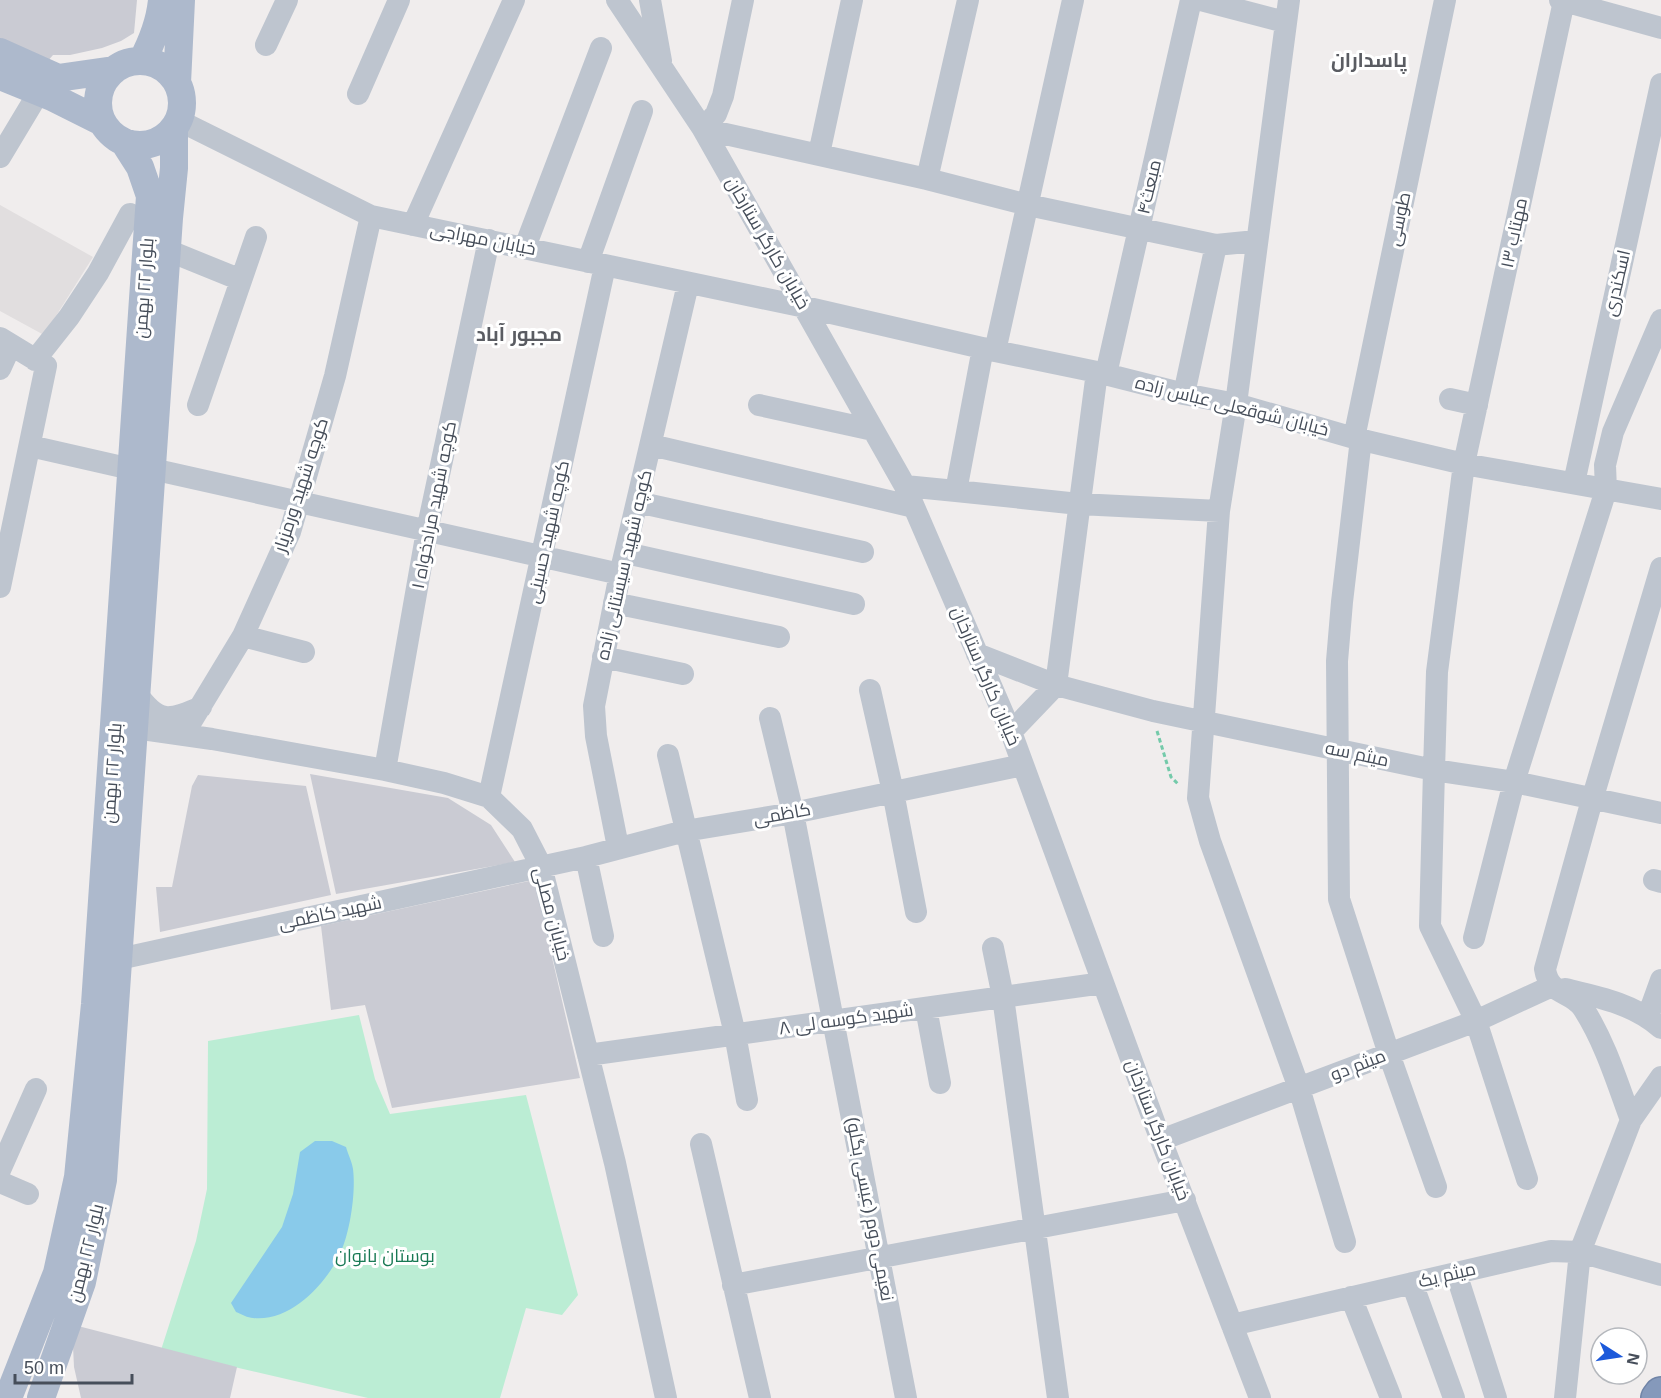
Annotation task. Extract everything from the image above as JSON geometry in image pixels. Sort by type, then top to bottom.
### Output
[{"type":"highway","points":[[1658,1398],[1661,1394]]},
{"type":"main road","points":[[142,61],[166,20],[182,0]]},
{"type":"main road","points":[[0,52],[49,89],[102,122],[112,134],[124,142],[140,145],[155,142],[176,125],[182,109],[182,95],[177,82],[166,20]]},
{"type":"main road","points":[[0,76],[49,89],[114,70],[127,63],[142,61],[156,64],[177,82]]},
{"type":"main road","points":[[102,122],[98,108],[99,94],[104,81],[114,70]]},
{"type":"main road","name":"بلوار ۲۲ بهمن","points":[[40,1398],[82,1282],[103,1180],[119,959],[125,728],[142,469],[167,250],[176,125]]},
{"type":"main road","name":"بلوار ۲۲ بهمن","points":[[8,1398],[57,1273],[78,1177],[125,728],[137,694],[150,196],[144,175],[124,142]]},
{"type":"main road","points":[[144,175],[157,162],[167,162],[174,168]]},
{"type":"main road","points":[[50,1367],[64,1398]]},
{"type":"street","points":[[266,45],[287,0]]},
{"type":"street","points":[[358,94],[399,0]]},
{"type":"street","points":[[412,225],[514,0]]},
{"type":"street","name":"خیابان کارگر ستارخان","points":[[617,0],[662,71],[703,129],[905,486],[1011,732],[1161,1140],[1260,1398]]},
{"type":"street","points":[[650,0],[662,71]]},
{"type":"street","points":[[742,0],[723,96],[716,114],[703,129],[927,179],[1028,205],[1216,245],[1256,242]]},
{"type":"street","points":[[819,154],[852,0]]},
{"type":"street","points":[[927,179],[969,0]]},
{"type":"street","points":[[956,491],[989,350],[1028,205],[1073,0]]},
{"type":"street","name":"مبعث۴","points":[[1056,685],[1079,504],[1101,373],[1140,229],[1191,0]]},
{"type":"street","points":[[1201,0],[1285,22]]},
{"type":"street","points":[[1289,0],[1236,404],[1219,511],[1198,798],[1210,841],[1299,1088],[1345,1242]]},
{"type":"street","name":"طوسی","points":[[1436,1187],[1339,899],[1337,661],[1358,438],[1445,0]]},
{"type":"street","points":[[1562,1],[1603,5],[1661,28]]},
{"type":"street","name":"مهتاب ۱۳","points":[[1527,1179],[1476,1021],[1430,926],[1434,770],[1437,672],[1464,464],[1562,1]]},
{"type":"street","points":[[525,247],[601,48]]},
{"type":"street","name":"اسکندری","points":[[1574,483],[1661,84]]},
{"type":"street","points":[[0,158],[49,89]]},
{"type":"street","name":"کوچه شهید حسینی","points":[[489,797],[543,557],[596,264],[642,111]]},
{"type":"street","name":"خیابان مهراجی","points":[[176,125],[371,216],[805,307]]},
{"type":"street","points":[[0,587],[30,446],[40,363],[98,273],[130,214]]},
{"type":"street","name":"کوچه شهید ورمزیار","points":[[183,735],[243,636],[290,532],[335,376],[371,216]]},
{"type":"street","points":[[198,405],[256,237]]},
{"type":"street","name":"۱ کوچه شهید مرادخواه","points":[[385,770],[427,531],[489,240]]},
{"type":"street","points":[[1184,394],[1216,245]]},
{"type":"street","points":[[167,250],[242,280]]},
{"type":"street","name":"کوچه شهید سیستانی زاده","points":[[618,847],[596,736],[594,706],[623,564],[688,284]]},
{"type":"street","name":"خیابان شوقعلی عباس زاده","points":[[805,307],[1236,404],[1358,438],[1464,464],[1661,500]]},
{"type":"street","points":[[1474,938],[1514,782],[1606,490],[1605,465],[1613,432],[1661,320]]},
{"type":"street","points":[[0,369],[6,342],[40,363]]},
{"type":"street","points":[[1450,399],[1477,405]]},
{"type":"street","points":[[759,405],[873,430]]},
{"type":"street","points":[[651,445],[914,507]]},
{"type":"street","points":[[30,446],[543,557],[623,564],[854,604]]},
{"type":"street","points":[[905,486],[1079,504],[1219,511]]},
{"type":"street","points":[[637,502],[863,552]]},
{"type":"street","points":[[1631,1120],[1594,1025],[1580,1004],[1552,986],[1547,979],[1545,969],[1661,568]]},
{"type":"street","points":[[615,603],[779,637]]},
{"type":"street","points":[[243,636],[304,652]]},
{"type":"street","name":"میثم سه","points":[[977,654],[1056,685],[1153,711],[1434,770],[1514,782],[1661,813]]},
{"type":"street","points":[[603,657],[683,674]]},
{"type":"street","points":[[1011,732],[1056,685]]},
{"type":"street","points":[[870,690],[893,792],[916,912]]},
{"type":"street","points":[[137,694],[147,708],[159,717],[178,717],[201,707]]},
{"type":"street","name":"نعیمی دوم (عیسی بگلو)","points":[[770,718],[793,813],[906,1398]]},
{"type":"street","name":"خیابان مصلی","points":[[125,728],[183,735],[385,770],[444,783],[489,797],[522,829],[541,866],[615,1163],[666,1398]]},
{"type":"street","points":[[668,755],[735,1034],[747,1100]]},
{"type":"street","name":"کاظمی","points":[[541,866],[586,857],[685,831],[793,813],[1023,765]]},
{"type":"street","points":[[586,857],[603,936]]},
{"type":"street","name":"شهید کاظمی","points":[[119,959],[541,866]]},
{"type":"street","points":[[993,948],[1003,996],[1016,1085],[1058,1398]]},
{"type":"street","points":[[1552,986],[1604,998],[1654,1022],[1661,981]]},
{"type":"street","name":"شهید کوسه لی ۸","points":[[588,1055],[1103,983]]},
{"type":"street","name":"میثم دو","points":[[1161,1140],[1476,1021],[1552,986]]},
{"type":"street","points":[[926,1008],[940,1083]]},
{"type":"street","points":[[1565,1398],[1580,1252],[1631,1120],[1661,1077]]},
{"type":"street","points":[[0,1170],[36,1089]]},
{"type":"street","points":[[701,1144],[760,1398]]},
{"type":"street","points":[[0,1182],[28,1194]]},
{"type":"street","points":[[734,1285],[1185,1200]]},
{"type":"street","name":"میثم یک","points":[[1232,1325],[1551,1251],[1580,1252],[1661,1275]]},
{"type":"street","points":[[1456,1273],[1496,1398]]},
{"type":"street","points":[[1412,1283],[1454,1398]]},
{"type":"street","points":[[1352,1297],[1390,1398]]},
{"type":"path","points":[[1153,711],[1163,756],[1171,777],[1182,789],[1198,798]]},
{"type":"shaded area","points":[[0,205],[93,257],[44,335],[0,311]]},
{"type":"green space","name":"بوستان بانوان","points":[[359,1015],[375,1079],[390,1114],[526,1095],[578,1295],[562,1315],[526,1308],[500,1398],[368,1398],[161,1350],[196,1241],[207,1189],[208,1041]]},
{"type":"water","points":[[315,1141],[332,1141],[346,1147],[352,1166],[353,1201],[343,1247],[333,1267],[315,1290],[293,1308],[267,1318],[244,1316],[236,1312],[231,1303],[282,1227],[293,1194],[300,1152]]},
{"type":"building","points":[[0,0],[137,0],[134,33],[102,48],[70,55],[53,55],[40,70],[0,52]]},
{"type":"building","points":[[310,774],[448,798],[491,825],[515,862],[336,894]]},
{"type":"building","points":[[198,775],[306,786],[331,895],[160,932],[156,887],[172,887],[192,786]]},
{"type":"building","points":[[534,880],[580,1078],[392,1108],[365,1005],[331,1010],[321,926]]},
{"type":"building","points":[[78,1326],[237,1367],[230,1398],[81,1398],[74,1367],[73,1346]]},
{"type":"district","name":"پاسداران","points":[[1369,60]]},
{"type":"district","name":"مجبور آباد","points":[[519,334]]}]
